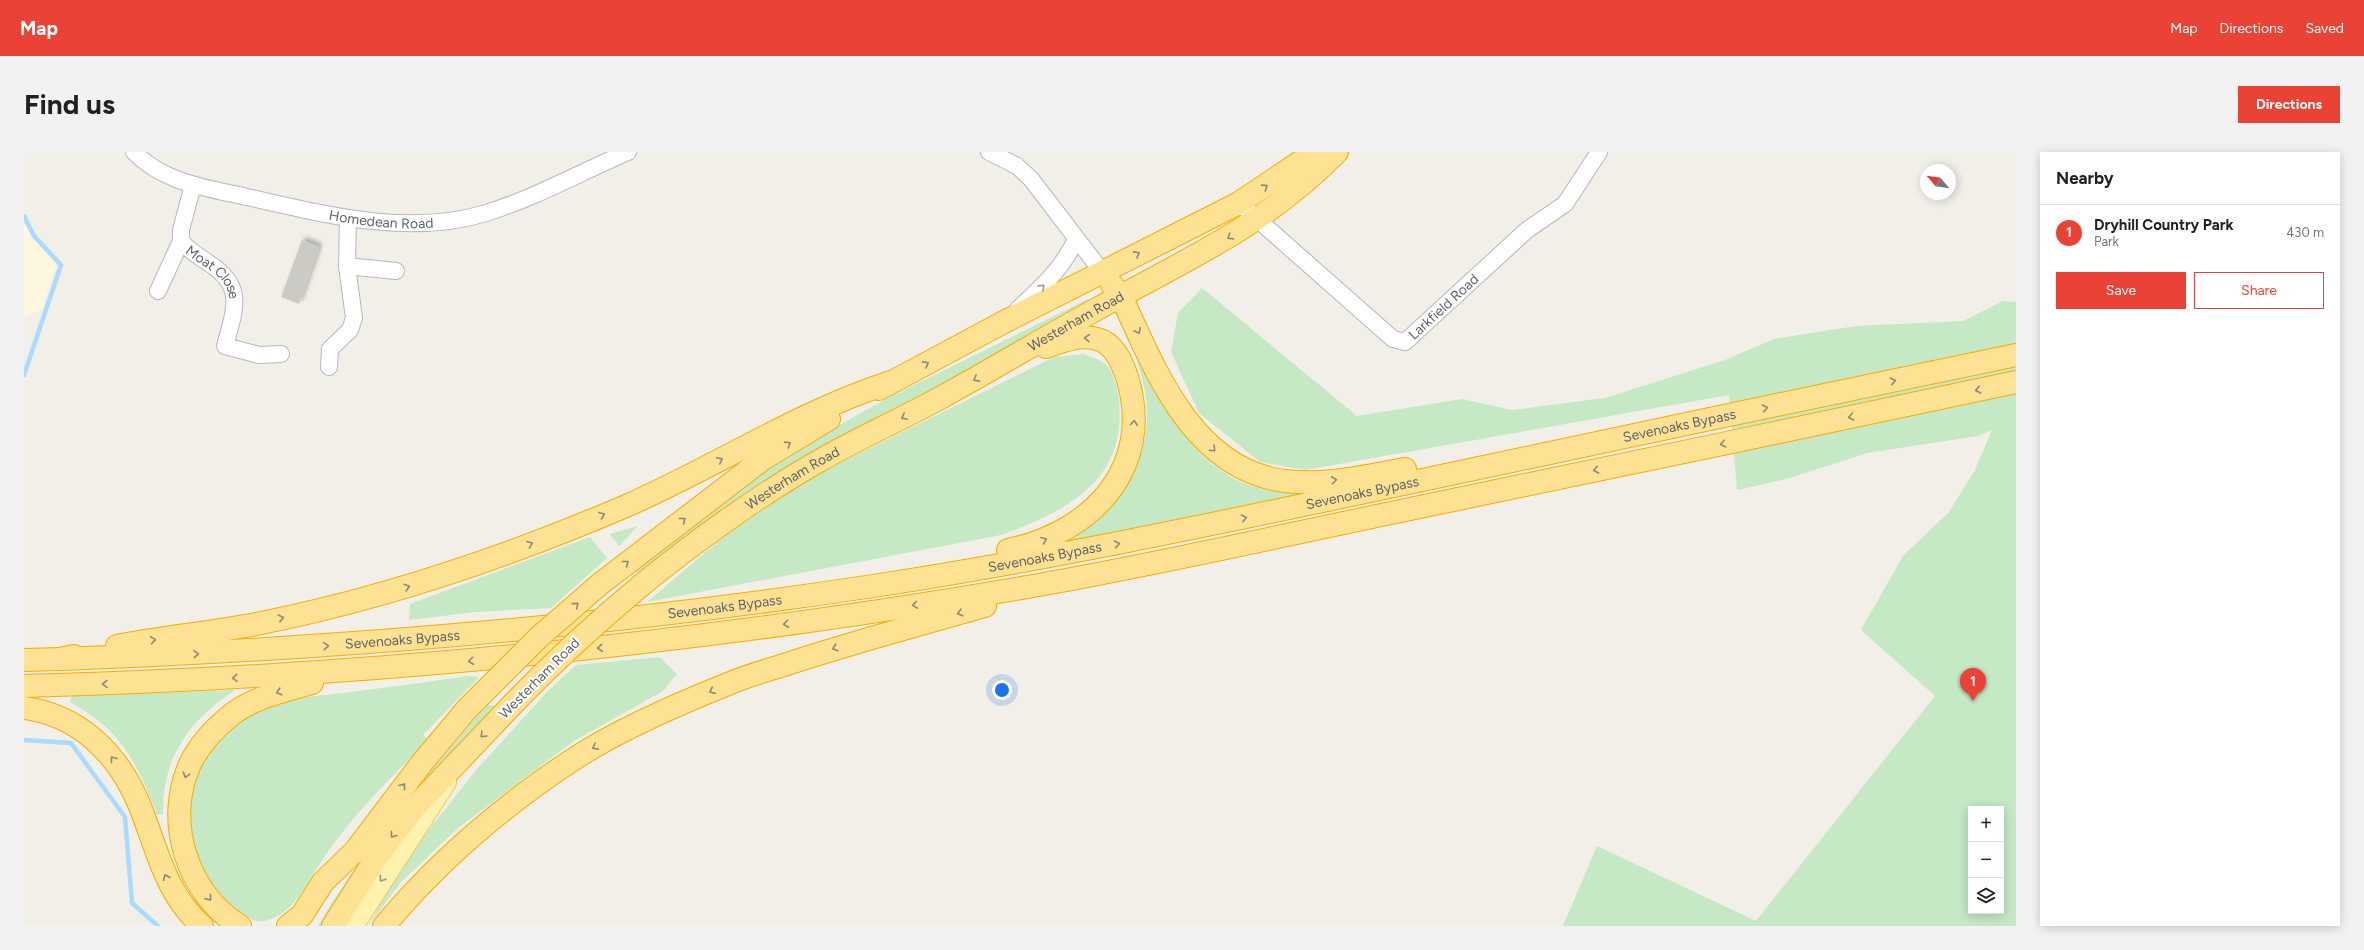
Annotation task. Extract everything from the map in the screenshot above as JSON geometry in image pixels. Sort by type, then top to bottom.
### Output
[{"type":"highway","name":"Westerham Road","points":[[354,851],[421,764],[467,709],[539,638],[600,584],[763,460],[891,382],[1002,323],[1239,203],[1315,152]]},
{"type":"highway","name":"Westerham Road","points":[[456,763],[585,632],[687,548],[741,509],[820,460],[933,402],[1121,296],[1222,242],[1257,220],[1314,174],[1337,152]]},
{"type":"highway","points":[[1103,273],[1121,296],[1163,379],[1196,431],[1215,452],[1239,468],[1254,474],[1286,481],[1318,482],[1446,461],[1522,459]]},
{"type":"highway","points":[[816,594],[1033,544],[1070,528],[1083,519],[1103,501],[1123,470],[1130,449],[1133,433],[1134,418],[1132,399],[1124,368],[1119,357],[1107,344],[1098,339],[1086,337],[1070,339],[1010,359]]},
{"type":"highway","name":"Sevenoaks Bypass","points":[[60,659],[179,655],[394,641],[632,618],[816,594],[1111,545],[2016,355]]},
{"type":"highway","points":[[24,660],[60,659],[106,648],[257,624],[384,594],[464,568],[626,506],[828,405],[891,382]]},
{"type":"highway","name":"Sevenoaks Bypass","points":[[357,671],[697,637],[947,600],[1105,573],[2016,382]]},
{"type":"highway","points":[[384,926],[416,887],[439,865],[504,809],[578,756],[648,719],[729,683],[825,651],[1105,573]]},
{"type":"highway","points":[[24,686],[200,680],[357,671]]},
{"type":"highway","points":[[240,926],[221,912],[208,898],[192,871],[183,848],[179,810],[181,794],[190,764],[198,750],[219,725],[248,704],[264,697],[357,671]]},
{"type":"highway","points":[[24,708],[51,715],[80,728],[109,754],[131,787],[169,884],[185,910],[202,926]]},
{"type":"highway","points":[[333,926],[392,835],[456,763]]},
{"type":"highway","points":[[288,926],[302,915],[323,882],[354,851]]},
{"type":"main road","name":"Westerham Road","points":[[352,926],[431,806],[456,763]]},
{"type":"main road","name":"Westerham Road","points":[[307,926],[354,851]]},
{"type":"street","name":"Homedean Road","points":[[134,152],[160,173],[193,185],[348,219],[439,222],[486,213],[531,196],[628,152]]},
{"type":"street","name":"Westerham Road","points":[[989,152],[1017,166],[1031,179],[1103,273]]},
{"type":"street","name":"Larkfield Road","points":[[1239,203],[1393,339],[1405,342],[1527,230],[1564,204],[1599,152]]},
{"type":"street","name":"Moat Close","points":[[158,291],[181,241],[182,230],[193,185]]},
{"type":"street","points":[[329,368],[330,349],[350,330],[354,318],[347,266],[348,219]]},
{"type":"street","points":[[1002,323],[1054,274],[1069,255],[1076,239]]},
{"type":"street","name":"Moat Close","points":[[181,241],[188,248],[221,271],[231,283],[235,298],[225,346],[259,355],[281,354]]},
{"type":"street","points":[[347,266],[396,271]]},
{"type":"shaded area","points":[[24,224],[56,264],[42,310],[24,317]]},
{"type":"green space","points":[[1202,288],[1357,416],[1462,399],[1512,410],[1605,398],[1725,360],[1774,339],[1856,326],[1963,321],[2003,301],[2016,302],[2016,926],[1563,926],[1597,846],[1756,921],[1935,696],[1861,630],[1903,556],[1949,512],[1975,470],[1992,430],[1978,436],[1867,453],[1790,478],[1737,490],[1729,395],[1305,470],[1260,462],[1199,413],[1171,352],[1178,313]]},
{"type":"green space","points":[[1088,299],[1090,304],[810,455],[641,572],[628,574],[791,452],[886,399]]},
{"type":"green space","points":[[1135,353],[1177,426],[1204,457],[1220,470],[1239,481],[1255,487],[1273,491],[1308,495],[1162,525],[1062,542],[1100,516],[1128,484],[1137,465],[1144,445],[1147,422],[1145,392]]},
{"type":"green space","points":[[1084,354],[1104,363],[1110,370],[1116,386],[1119,402],[1119,429],[1113,453],[1102,473],[1087,490],[1069,504],[1048,516],[1001,535],[647,602],[727,534],[812,477],[1054,357]]},
{"type":"green space","points":[[638,526],[619,546],[610,534]]},
{"type":"green space","points":[[590,537],[607,558],[551,608],[475,612],[409,620],[410,604]]},
{"type":"green space","points":[[660,657],[677,674],[663,691],[574,741],[458,828],[401,882],[368,926],[408,856],[477,769],[548,691],[576,665]]},
{"type":"green space","points":[[468,676],[479,677],[423,735],[428,740],[382,787],[340,835],[296,900],[284,912],[268,920],[257,921],[247,917],[230,904],[211,881],[198,855],[191,829],[191,803],[196,777],[208,754],[227,732],[251,714],[274,704],[313,696]]},
{"type":"green space","points":[[235,690],[204,714],[181,742],[167,775],[163,814],[157,815],[142,779],[126,750],[103,724],[70,702],[72,696]]},
{"type":"green space","points":[[487,705],[500,706],[327,926],[318,926],[336,896],[376,839]]},
{"type":"building","points":[[302,240],[319,247],[299,304],[281,297]]},
{"type":"waterway","points":[[24,216],[34,236],[61,265],[24,375]]},
{"type":"waterway","points":[[24,740],[71,743],[125,817],[132,903],[158,926]]},
{"type":"place","name":"Dryhill Country Park","points":[[1973,701]]}]
